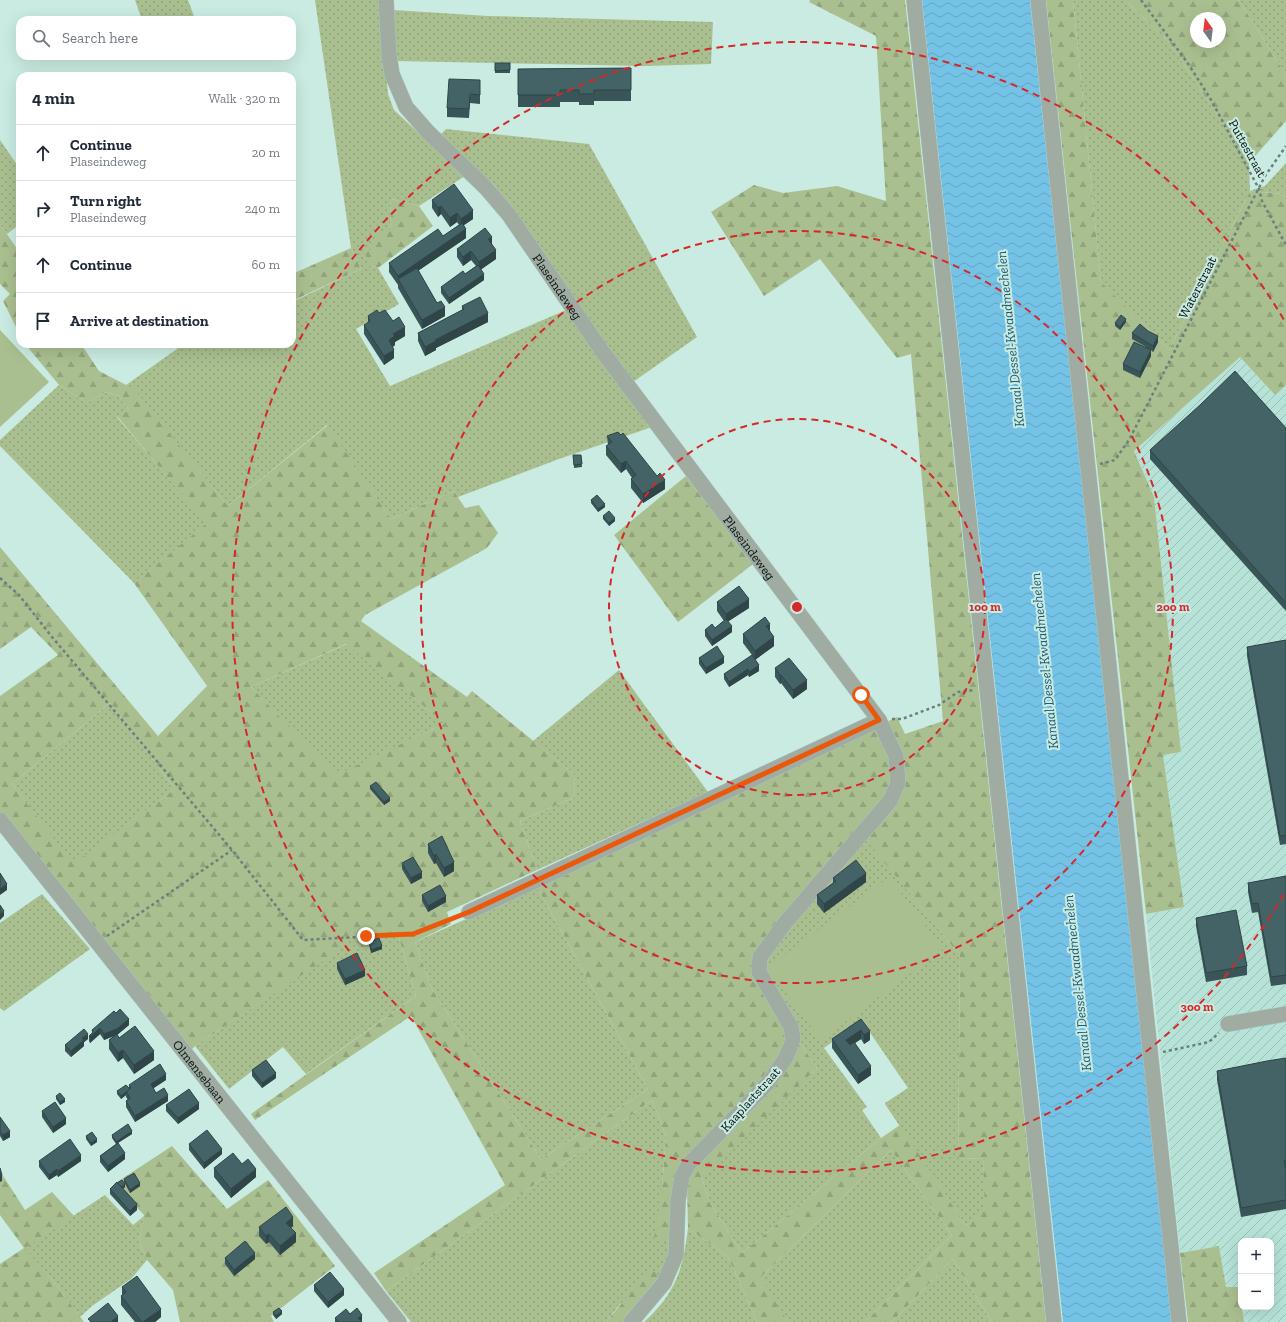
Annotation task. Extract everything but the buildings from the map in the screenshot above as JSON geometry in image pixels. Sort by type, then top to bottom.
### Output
[{"type":"street","name":"Plaseindeweg","points":[[386,0],[388,55],[394,80],[406,107],[428,132],[486,188],[509,215],[602,351],[879,720]]},
{"type":"street","points":[[914,0],[1054,1322]]},
{"type":"street","points":[[1038,0],[1179,1322]]},
{"type":"street","points":[[469,912],[879,720]]},
{"type":"street","name":"Kaaplaststraat","points":[[631,1322],[664,1283],[676,1255],[678,1201],[682,1176],[689,1164],[768,1083],[785,1059],[791,1046],[793,1038],[791,1027],[759,972],[760,957],[785,923],[890,801],[898,783],[896,756],[879,720]]},
{"type":"street","name":"Olmensebaan","points":[[0,820],[399,1322]]},
{"type":"street","points":[[1228,1024],[1286,1014]]},
{"type":"path","name":"Puttestraat","points":[[1141,0],[1187,62],[1210,98],[1259,189],[1262,201],[1286,245]]},
{"type":"path","name":"Waterstraat","points":[[1088,467],[1115,460],[1129,440],[1265,176],[1286,146]]},
{"type":"path","points":[[0,578],[19,595],[52,638],[232,850],[303,940],[413,934],[469,912]]},
{"type":"path","points":[[879,720],[902,718],[939,705],[958,692],[988,688]]},
{"type":"path","points":[[98,943],[232,850]]},
{"type":"path","points":[[1150,1054],[1209,1042],[1228,1024]]},
{"type":"shaded area","points":[[1240,357],[1274,394],[1286,385],[1286,1322],[1244,1322],[1242,1310],[1274,1310],[1274,1238],[1238,1238],[1238,1287],[1226,1287],[1219,1246],[1180,1253],[1146,914],[1184,907],[1163,755],[1181,752],[1154,497],[1134,451]]},
{"type":"green space","points":[[135,0],[188,0],[194,16],[141,16]]},
{"type":"green space","points":[[315,0],[380,0],[388,94],[394,110],[465,176],[419,206],[391,199],[390,230],[373,248],[369,265],[378,268],[399,304],[356,329],[390,386],[566,310],[652,427],[559,459],[458,497],[454,491],[391,519],[327,425],[228,506],[134,390],[126,385],[178,348],[296,348],[296,300],[361,269],[351,248]]},
{"type":"green space","points":[[810,0],[905,0],[1046,1322],[992,1322],[953,1259],[892,1322],[865,1322],[952,1235],[891,1150],[761,1277],[788,1322],[757,1322],[728,1257],[688,1228],[687,1188],[674,1246],[654,1240],[662,1188],[666,1136],[652,1100],[386,1291],[374,1273],[505,1185],[411,1016],[255,1120],[251,1114],[416,996],[398,935],[342,937],[341,949],[195,1046],[190,1051],[0,812],[0,696],[58,655],[31,627],[0,649],[0,547],[158,736],[207,686],[134,583],[206,524],[117,416],[129,410],[119,396],[105,392],[87,403],[59,385],[28,348],[84,348],[99,371],[134,389],[228,506],[328,425],[391,519],[454,491],[465,508],[479,505],[498,533],[487,548],[365,615],[361,621],[467,697],[472,691],[574,774],[575,797],[520,821],[537,870],[447,912],[451,924],[415,942],[432,989],[541,1159],[648,1089],[537,887],[897,717],[905,734],[943,721],[911,354],[897,358],[820,259],[764,296],[711,212],[754,185],[783,193],[837,186],[886,201],[876,36],[809,2]],"holes":[[[346,644],[445,723],[336,775],[251,687]],[[110,703],[175,789],[73,864],[12,784]],[[860,832],[953,947],[960,953],[958,1158],[983,1159],[985,1209],[966,1226],[900,1125],[881,1138],[742,1253],[709,1201],[701,1175],[761,1122],[817,1068],[755,974]]]},
{"type":"green space","points":[[1046,0],[1073,0],[1101,282],[1169,350],[1250,191],[1283,194],[1286,201],[1286,385],[1275,395],[1240,357],[1134,451],[1154,497],[1181,752],[1163,755],[1184,907],[1146,914]]},
{"type":"green space","points":[[1073,0],[1125,0],[1169,42],[1249,163],[1250,191],[1169,350],[1101,283]]},
{"type":"green space","points":[[1125,0],[1239,0],[1286,75],[1286,121],[1249,163],[1169,42]]},
{"type":"green space","points":[[1239,0],[1286,0],[1286,75]]},
{"type":"green space","points":[[393,10],[488,16],[713,22],[711,64],[645,66],[395,61]]},
{"type":"green space","points":[[446,129],[589,144],[697,337],[633,382],[495,186],[441,134]]},
{"type":"green space","points":[[0,140],[16,163],[16,227],[7,234],[0,224]]},
{"type":"green space","points":[[1286,163],[1286,201],[1283,194],[1250,191],[1265,186]]},
{"type":"green space","points":[[391,199],[419,206],[433,226],[378,268],[369,265],[365,253],[373,248],[375,232],[390,230]]},
{"type":"green space","points":[[0,224],[16,247],[16,327],[3,301],[10,294],[0,284]]},
{"type":"green space","points":[[351,248],[361,269],[296,299],[296,272]]},
{"type":"green space","points":[[0,330],[49,382],[0,427]]},
{"type":"green space","points":[[59,385],[87,403],[105,392],[119,396],[129,410],[117,417],[207,524],[134,583],[0,446],[0,440]]},
{"type":"green space","points":[[686,476],[753,564],[678,622],[614,535]]},
{"type":"green space","points":[[347,644],[445,723],[336,776],[251,687]]},
{"type":"green space","points":[[619,670],[708,792],[537,870],[520,821],[575,797],[574,774],[533,741]]},
{"type":"green space","points":[[110,703],[175,789],[73,865],[12,784]]},
{"type":"green space","points":[[860,831],[953,947],[960,953],[958,1158],[983,1159],[986,1209],[966,1226],[885,1104],[908,1088],[862,1021],[824,1048],[867,1107],[862,1110],[881,1138],[742,1253],[709,1201],[701,1175],[817,1068],[755,974]]},
{"type":"green space","points":[[889,877],[943,949],[821,1040],[767,968]]},
{"type":"green space","points":[[537,887],[648,1089],[541,1159],[432,989],[415,942]]},
{"type":"green space","points":[[42,894],[90,949],[4,1011],[0,1008],[0,923]]},
{"type":"green space","points":[[398,935],[416,996],[306,1074],[283,1047],[229,1089],[195,1046],[340,949],[342,937]]},
{"type":"green space","points":[[652,1100],[666,1136],[662,1188],[674,1246],[662,1280],[620,1304],[606,1322],[411,1322],[386,1291]]},
{"type":"green space","points":[[172,1146],[227,1209],[268,1180],[335,1266],[271,1316],[274,1322],[180,1322],[173,1290],[147,1260],[139,1242],[144,1215],[114,1184]]},
{"type":"green space","points":[[891,1150],[952,1235],[865,1322],[788,1322],[760,1278]]},
{"type":"green space","points":[[0,1171],[25,1210],[52,1192],[74,1216],[25,1248],[51,1278],[84,1322],[0,1322],[0,1264],[24,1248],[0,1215]]},
{"type":"green space","points":[[105,1195],[133,1225],[144,1216],[139,1242],[147,1260],[131,1279],[92,1306],[80,1317],[51,1278],[24,1248]]},
{"type":"green space","points":[[688,1228],[728,1257],[757,1322],[644,1322],[664,1301],[676,1280],[684,1256]]},
{"type":"green space","points":[[1219,1246],[1226,1287],[1238,1287],[1238,1310],[1242,1310],[1244,1322],[1188,1322],[1180,1253]]},
{"type":"green space","points":[[953,1259],[992,1322],[892,1322]]},
{"type":"green space","points":[[655,1271],[662,1280],[624,1322],[606,1322],[647,1273]]},
{"type":"water","name":"Kanaal Dessel-Kwaadmechelen","points":[[922,0],[1030,0],[1173,1322],[1063,1322]]},
{"type":"route","points":[[366,936],[413,934],[469,912],[879,720],[861,695]]}]
